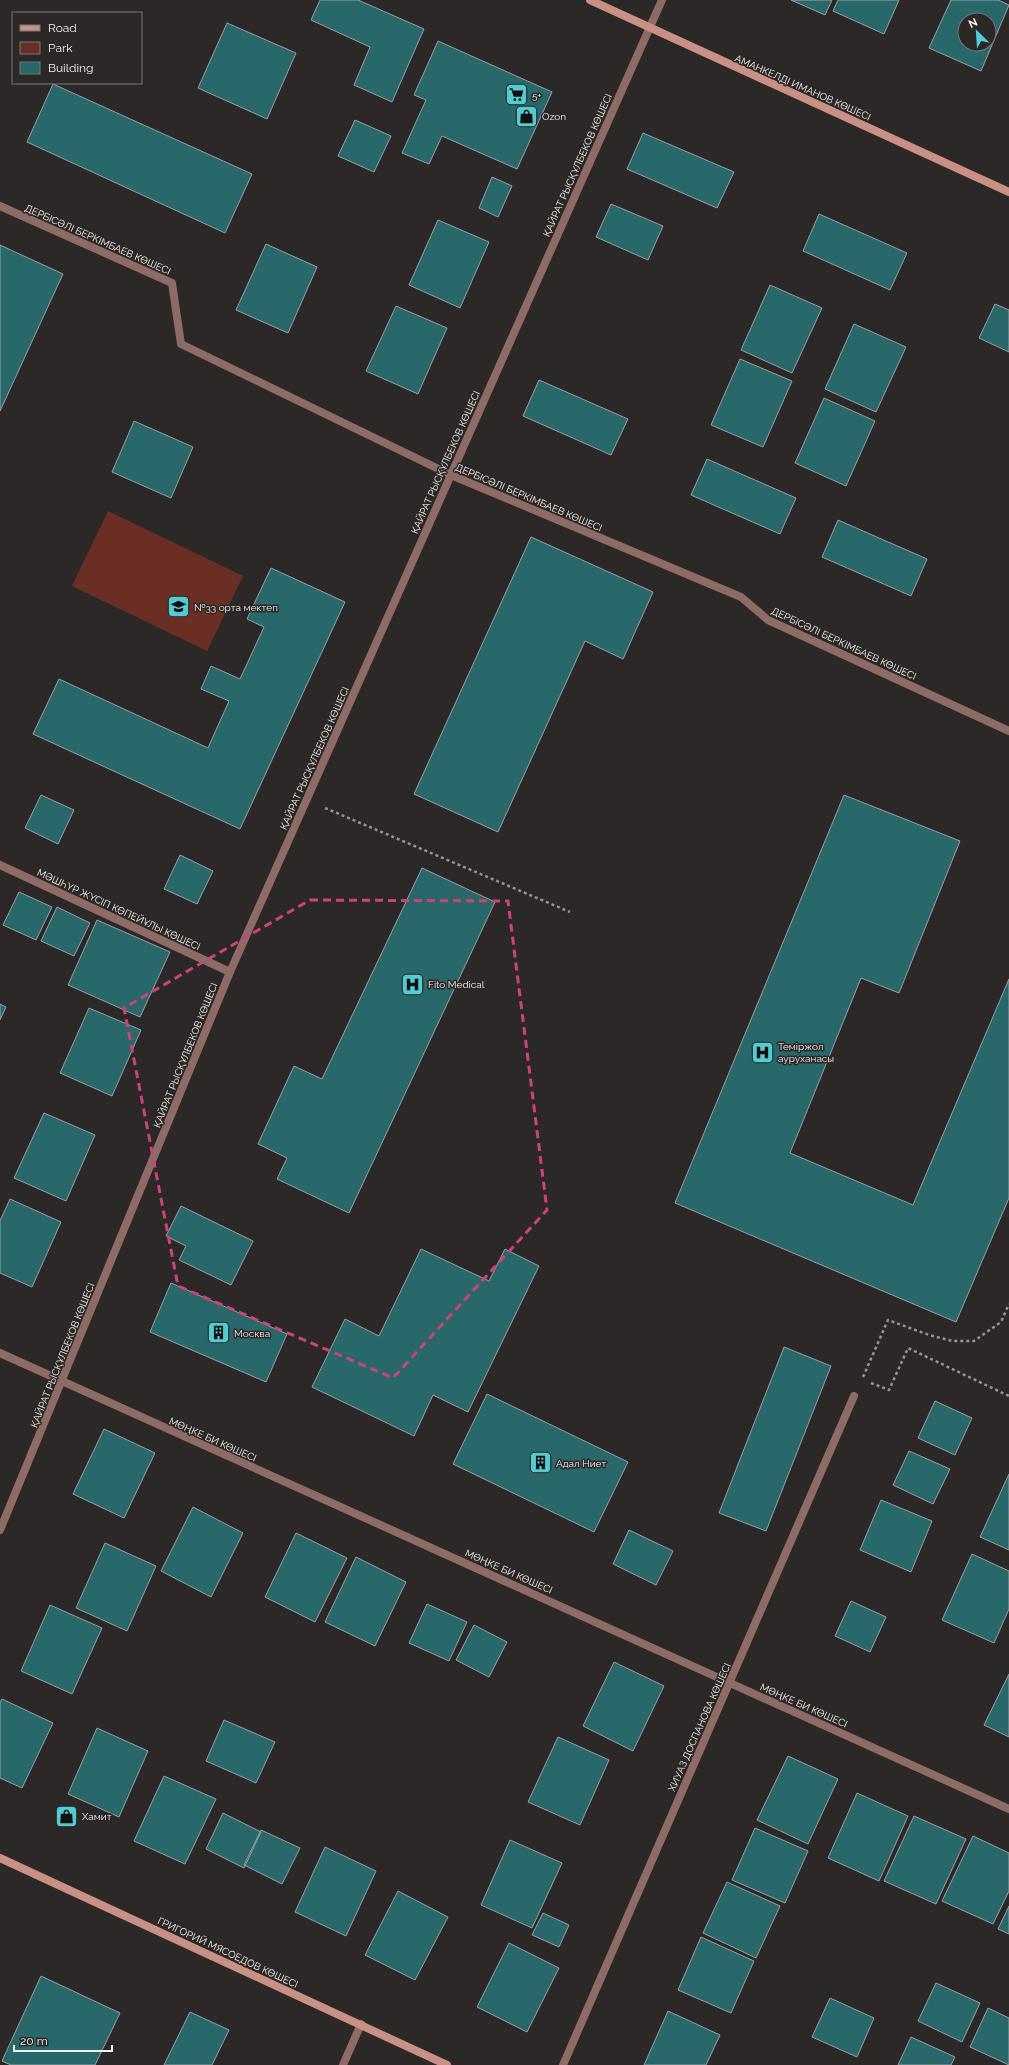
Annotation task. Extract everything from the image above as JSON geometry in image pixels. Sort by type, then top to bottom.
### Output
[{"type":"main road","name":"АМАНКЕЛДІ ИМАНОВ КӨШЕСІ","points":[[590,0],[1009,192]]},
{"type":"main road","name":"ГРИГОРИЙ МЯСОЕДОВ КӨШЕСІ","points":[[0,1858],[361,2024],[446,2065]]},
{"type":"street","name":"ҚАЙРАТ РЫСҚҰЛБЕКОВ КӨШЕСІ","points":[[0,1530],[230,972],[662,0]]},
{"type":"street","name":"ДЕРБІСӘЛІ БЕРКІМБАЕВ КӨШЕСІ","points":[[0,206],[172,283],[181,344],[451,475],[741,597],[768,620],[1009,731]]},
{"type":"street","name":"МӘШҺҮР ЖҮСІП КӨПЕЙҰЛЫ КӨШЕСІ","points":[[0,865],[230,972]]},
{"type":"street","name":"МӨҢКЕ БИ КӨШЕСІ","points":[[0,1353],[61,1382],[568,1609],[1009,1809]]},
{"type":"street","name":"ХИУАЗ ДОСПАНОВА КӨШЕСІ","points":[[562,2065],[854,1396]]},
{"type":"street","points":[[344,2065],[361,2024]]},
{"type":"path","points":[[306,800],[570,912]]},
{"type":"path","points":[[854,1396],[888,1320],[952,1341],[974,1341],[1001,1322],[1009,1304]]},
{"type":"path","points":[[862,1380],[889,1390],[908,1348],[1009,1396]]},
{"type":"highlighted area","points":[[310,900],[508,901],[547,1210],[393,1378],[178,1286],[124,1008]]},
{"type":"green space","points":[[108,511],[243,576],[207,651],[72,586]]},
{"type":"building","points":[[320,0],[358,0],[424,29],[392,102],[354,85],[370,47],[311,20]]},
{"type":"building","points":[[791,0],[832,0],[825,15]]},
{"type":"building","points":[[838,0],[899,0],[884,34],[833,11]]},
{"type":"building","points":[[951,0],[998,0],[1009,5],[997,33],[997,12],[957,12],[957,52],[989,52],[981,71],[929,48]]},
{"type":"building","points":[[227,23],[296,53],[267,119],[198,88]]},
{"type":"building","points":[[438,41],[552,92],[517,169],[442,136],[429,164],[402,153],[426,100],[414,95]]},
{"type":"building","points":[[53,84],[252,174],[225,233],[27,142]]},
{"type":"building","points":[[355,120],[391,136],[374,172],[338,156]]},
{"type":"building","points":[[643,133],[734,172],[717,208],[627,169]]},
{"type":"building","points":[[492,177],[512,186],[498,217],[479,208]]},
{"type":"building","points":[[611,204],[663,226],[648,260],[596,237]]},
{"type":"building","points":[[819,214],[907,253],[890,290],[803,251]]},
{"type":"building","points":[[438,220],[489,242],[460,308],[409,285]]},
{"type":"building","points":[[266,244],[317,267],[288,333],[236,310]]},
{"type":"building","points":[[0,245],[63,274],[0,411]]},
{"type":"building","points":[[770,285],[822,308],[792,373],[741,350]]},
{"type":"building","points":[[995,304],[1009,310],[1009,352],[979,338]]},
{"type":"building","points":[[396,306],[447,328],[418,394],[366,371]]},
{"type":"building","points":[[854,324],[906,347],[876,412],[825,389]]},
{"type":"building","points":[[740,359],[792,381],[763,447],[711,425]]},
{"type":"building","points":[[539,380],[628,419],[611,455],[523,416]]},
{"type":"building","points":[[824,398],[875,421],[846,486],[795,463]]},
{"type":"building","points":[[134,421],[193,447],[171,498],[112,472]]},
{"type":"building","points":[[707,459],[796,498],[780,534],[691,495]]},
{"type":"building","points":[[838,520],[927,559],[911,596],[822,557]]},
{"type":"building","points":[[531,537],[653,592],[623,659],[585,641],[498,832],[414,794]]},
{"type":"building","points":[[271,568],[345,602],[240,829],[33,734],[59,679],[208,748],[229,701],[201,689],[211,666],[240,679],[264,627],[247,619]]},
{"type":"building","points":[[41,795],[74,810],[58,844],[25,828]]},
{"type":"building","points":[[844,795],[960,841],[899,993],[861,978],[790,1153],[913,1205],[1009,979],[1009,1198],[956,1322],[675,1203]]},
{"type":"building","points":[[180,855],[213,871],[197,904],[164,889]]},
{"type":"building","name":"Fito Medical","points":[[422,868],[495,902],[349,1213],[277,1179],[287,1158],[258,1144],[294,1066],[322,1079]]},
{"type":"building","points":[[19,892],[52,907],[36,940],[3,925]]},
{"type":"building","points":[[57,907],[90,923],[74,956],[41,941]]},
{"type":"building","points":[[97,920],[170,952],[140,1017],[68,985]]},
{"type":"building","points":[[0,1004],[6,1007],[0,1020]]},
{"type":"building","points":[[89,1008],[141,1030],[112,1096],[60,1073]]},
{"type":"building","points":[[44,1113],[95,1135],[66,1201],[14,1178]]},
{"type":"building","points":[[10,1199],[61,1222],[32,1287],[0,1273],[0,1221]]},
{"type":"building","points":[[181,1206],[253,1241],[231,1285],[179,1260],[186,1246],[166,1236]]},
{"type":"building","points":[[421,1249],[489,1281],[505,1249],[539,1266],[468,1412],[433,1395],[414,1436],[312,1387],[345,1319],[379,1336]]},
{"type":"building","name":"Москва","points":[[171,1283],[287,1334],[266,1382],[150,1332]]},
{"type":"building","points":[[784,1347],[831,1366],[766,1531],[719,1513]]},
{"type":"building","name":"Адал Ниет","points":[[487,1394],[628,1462],[594,1532],[453,1464]]},
{"type":"building","points":[[935,1401],[972,1418],[955,1455],[918,1438]]},
{"type":"building","points":[[104,1429],[155,1453],[124,1518],[73,1494]]},
{"type":"building","points":[[909,1451],[950,1469],[933,1504],[893,1485]]},
{"type":"building","points":[[1009,1474],[1009,1550],[980,1537]]},
{"type":"building","points":[[881,1500],[932,1521],[911,1572],[860,1550]]},
{"type":"building","points":[[193,1507],[243,1533],[211,1597],[161,1571]]},
{"type":"building","points":[[629,1530],[673,1551],[656,1585],[613,1564]]},
{"type":"building","points":[[296,1533],[347,1558],[315,1622],[265,1597]]},
{"type":"building","points":[[105,1543],[156,1566],[127,1631],[76,1608]]},
{"type":"building","points":[[972,1554],[1009,1571],[1009,1609],[994,1643],[942,1620]]},
{"type":"building","points":[[356,1557],[406,1582],[375,1646],[325,1622]]},
{"type":"building","points":[[851,1601],[886,1617],[870,1652],[835,1636]]},
{"type":"building","points":[[427,1604],[467,1622],[449,1661],[409,1643]]},
{"type":"building","points":[[50,1605],[102,1628],[72,1694],[21,1671]]},
{"type":"building","points":[[474,1625],[507,1642],[489,1677],[456,1660]]},
{"type":"building","points":[[614,1662],[664,1686],[633,1751],[583,1726]]},
{"type":"building","points":[[1009,1674],[1009,1737],[984,1725]]},
{"type":"building","points":[[2,1699],[53,1723],[22,1788],[0,1778],[0,1703]]},
{"type":"building","points":[[224,1720],[275,1742],[256,1783],[206,1761]]},
{"type":"building","points":[[97,1728],[148,1751],[119,1817],[68,1794]]},
{"type":"building","points":[[558,1737],[609,1760],[580,1825],[528,1802]]},
{"type":"building","points":[[788,1756],[838,1779],[808,1844],[757,1820]]},
{"type":"building","points":[[164,1776],[216,1799],[185,1864],[134,1841]]},
{"type":"building","points":[[857,1793],[908,1816],[879,1881],[828,1858]]},
{"type":"building","points":[[223,1813],[261,1832],[244,1868],[206,1849]]},
{"type":"building","points":[[914,1816],[966,1839],[936,1904],[884,1881]]},
{"type":"building","points":[[755,1828],[808,1851],[785,1903],[732,1880]]},
{"type":"building","points":[[261,1830],[300,1848],[282,1884],[244,1865]]},
{"type":"building","points":[[973,1836],[1009,1853],[1009,1891],[993,1924],[942,1901]]},
{"type":"building","points":[[510,1840],[562,1863],[532,1928],[481,1905]]},
{"type":"building","points":[[325,1847],[376,1871],[346,1936],[295,1912]]},
{"type":"building","points":[[727,1882],[780,1906],[756,1958],[703,1933]]},
{"type":"building","points":[[398,1891],[448,1917],[415,1980],[365,1955]]},
{"type":"building","points":[[1009,1906],[1009,1934],[998,1929]]},
{"type":"building","points":[[543,1913],[569,1925],[559,1947],[532,1935]]},
{"type":"building","points":[[701,1937],[754,1961],[731,2013],[678,1990]]},
{"type":"building","points":[[509,1943],[559,1968],[527,2032],[477,2007]]},
{"type":"building","points":[[41,1976],[120,2013],[95,2065],[11,2065],[2,2061]]},
{"type":"building","points":[[936,1983],[980,2003],[962,2042],[918,2021]]},
{"type":"building","points":[[830,1998],[874,2018],[857,2057],[812,2037]]},
{"type":"building","points":[[988,2008],[1009,2018],[1009,2065],[970,2047]]},
{"type":"building","points":[[668,2011],[720,2035],[706,2065],[644,2065]]},
{"type":"building","points":[[190,2012],[229,2030],[212,2065],[164,2065]]},
{"type":"building","points":[[911,2037],[955,2057],[951,2065],[898,2065]]},
{"type":"place","name":"5+","points":[[516,95]]},
{"type":"place","name":"Ozon","points":[[526,116]]},
{"type":"place","name":"№33 орта мектеп","points":[[178,607]]},
{"type":"place","name":"Fito Medical","points":[[412,984]]},
{"type":"place","name":"Теміржол ауруханасы","points":[[763,1052]]},
{"type":"place","name":"Москва","points":[[219,1333]]},
{"type":"place","name":"Адал Ниет","points":[[541,1463]]},
{"type":"place","name":"Хамит","points":[[67,1816]]}]
